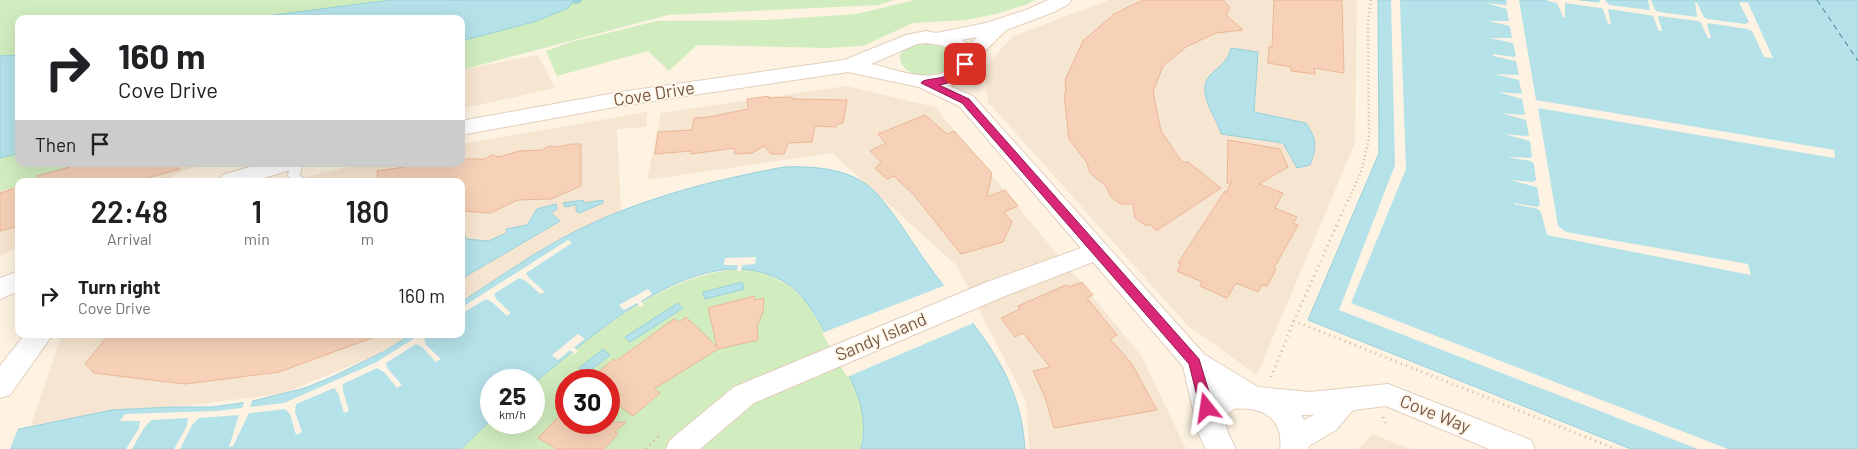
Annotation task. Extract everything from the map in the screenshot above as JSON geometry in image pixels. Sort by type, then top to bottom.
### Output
[{"type":"street","name":"Cove Drive","points":[[465,127],[620,99],[848,66],[881,54],[913,39],[939,38],[998,27],[1047,9],[1062,0]]},
{"type":"street","name":"Cove Drive","points":[[848,66],[902,76],[913,81],[926,83],[942,81],[955,76],[998,27]]},
{"type":"street","name":"Cove Drive","points":[[939,38],[959,46],[965,53],[965,65]]},
{"type":"street","points":[[902,43],[890,56],[890,63],[894,71],[902,76]]},
{"type":"street","points":[[965,65],[966,101]]},
{"type":"street","name":"Cove Way","points":[[926,83],[966,101],[1195,362],[1256,397],[1276,406],[1287,415],[1294,427],[1295,444]]},
{"type":"street","points":[[256,176],[278,167]]},
{"type":"street","name":"Sandy Island","points":[[680,449],[744,395],[996,289],[1097,251]]},
{"type":"street","points":[[0,289],[15,282]]},
{"type":"street","points":[[0,300],[15,298]]},
{"type":"street","points":[[0,387],[36,338]]},
{"type":"street","name":"Cove Way","points":[[1195,362],[1213,435],[1222,449]]},
{"type":"street","name":"Cove Way","points":[[1211,423],[1218,405],[1227,399],[1238,396],[1317,403],[1372,394],[1388,395],[1521,449]]},
{"type":"street","name":"Cove Way","points":[[1295,444],[1326,422],[1346,399]]},
{"type":"path","points":[[1256,397],[1294,321],[1360,172],[1368,139],[1368,22],[1371,0]]},
{"type":"path","points":[[1294,321],[1616,449]]},
{"type":"shaded area","points":[[1109,0],[1357,0],[1355,143],[1257,375],[1188,326],[988,102],[985,67],[1013,36]]},
{"type":"shaded area","points":[[538,55],[555,88],[465,108],[465,69]]},
{"type":"shaded area","points":[[846,86],[935,107],[1141,355],[1186,449],[1029,449],[1026,401],[956,265],[832,153],[647,180],[661,113]]},
{"type":"shaded area","points":[[647,112],[646,127],[617,129],[621,210],[465,303],[465,178],[302,178],[347,167],[465,167],[465,143]]},
{"type":"shaded area","points":[[46,167],[199,167],[169,178],[15,178],[15,249],[0,256],[0,183]]},
{"type":"shaded area","points":[[61,338],[405,338],[377,355],[281,394],[31,425]]},
{"type":"shaded area","points":[[1373,434],[1410,449],[1358,449]]},
{"type":"green space","points":[[0,0],[894,0],[879,5],[668,15],[465,69],[465,15],[15,15],[15,167],[92,167],[50,178],[15,178],[15,187],[0,191]]},
{"type":"green space","points":[[915,0],[1035,0],[996,14],[966,20],[913,23],[863,46],[827,48],[697,45],[669,71],[648,51],[557,76],[546,51],[571,42],[657,21],[766,20],[856,14]]},
{"type":"green space","points":[[919,42],[949,46],[957,57],[955,65],[935,76],[921,76],[908,71],[901,62],[900,55],[904,49]]},
{"type":"green space","points":[[729,270],[750,270],[769,275],[789,286],[805,300],[853,381],[860,398],[864,419],[861,449],[461,449],[480,431],[480,434],[545,434],[545,374],[624,313],[674,286],[701,276]]},
{"type":"water","points":[[391,0],[575,0],[568,8],[537,21],[465,40],[465,15],[274,15]]},
{"type":"water","points":[[1378,0],[1858,0],[1858,449],[1631,449],[1308,320],[1379,153]]},
{"type":"water","points":[[1231,48],[1258,52],[1254,112],[1306,123],[1315,143],[1310,165],[1297,168],[1283,143],[1221,134],[1206,98],[1205,85],[1211,74],[1225,61]]},
{"type":"water","points":[[15,55],[15,154],[0,158],[0,56]]},
{"type":"water","points":[[784,167],[807,167],[841,172],[862,181],[871,188],[892,213],[975,327],[1003,370],[1014,393],[1021,420],[1025,449],[861,449],[863,420],[857,393],[845,368],[808,304],[789,285],[757,271],[723,270],[688,279],[653,295],[619,316],[545,374],[545,369],[480,369],[480,431],[461,449],[0,449],[0,433],[112,410],[212,407],[249,402],[305,388],[332,377],[385,351],[406,338],[465,338],[465,299],[533,255],[578,230],[628,208],[705,184]]},
{"type":"water","points":[[583,200],[584,203],[603,200],[603,203],[579,213],[576,211],[576,205],[565,207],[563,203]]},
{"type":"water","points":[[556,204],[557,209],[551,213],[560,221],[465,277],[465,235],[466,239],[488,241],[507,233],[506,229],[527,225],[537,209]]},
{"type":"water","points":[[742,282],[744,289],[705,299],[703,292]]},
{"type":"water","points":[[678,303],[683,308],[630,342],[625,337]]},
{"type":"water","points":[[603,349],[610,355],[592,369],[579,368]]},
{"type":"pier","points":[[1391,0],[1400,0],[1406,169],[1351,303],[1728,449],[1698,449],[1339,310],[1395,165]]},
{"type":"pier","points":[[1506,0],[1519,0],[1536,100],[1834,150],[1835,158],[1538,108],[1558,226],[1566,232],[1748,264],[1751,275],[1547,235],[1541,212],[1538,209],[1514,204],[1538,207],[1540,204],[1537,187],[1510,180],[1533,182],[1536,180],[1534,164],[1531,161],[1506,157],[1532,157],[1530,141],[1504,134],[1529,135],[1526,120],[1501,113],[1525,114],[1522,99],[1498,92],[1522,94],[1519,80],[1495,74],[1519,75],[1516,61],[1493,56],[1493,54],[1516,56],[1513,43],[1490,38],[1512,38],[1510,26],[1488,21],[1509,21],[1507,9],[1486,3],[1505,5],[1507,4]]},
{"type":"pier","points":[[1545,0],[1577,0],[1599,3],[1600,0],[1605,0],[1609,5],[1650,10],[1648,0],[1651,0],[1655,10],[1659,12],[1697,17],[1695,2],[1707,19],[1745,24],[1749,22],[1739,2],[1748,3],[1773,58],[1764,57],[1752,31],[1747,29],[1708,23],[1711,38],[1708,38],[1701,23],[1698,21],[1659,16],[1662,31],[1659,31],[1653,16],[1609,9],[1611,24],[1608,24],[1603,9],[1565,3],[1565,18],[1557,3]]},
{"type":"pier","points":[[568,240],[572,243],[526,273],[545,292],[540,294],[526,281],[519,278],[494,294],[496,299],[511,313],[507,316],[486,299],[465,312],[465,305]]},
{"type":"pier","points":[[756,257],[755,264],[742,265],[741,271],[737,271],[738,265],[724,265],[725,258]]},
{"type":"pier","points":[[946,285],[976,322],[847,377],[822,333]]},
{"type":"pier","points":[[648,289],[652,294],[641,301],[644,305],[640,307],[637,303],[624,310],[619,305]]},
{"type":"pier","points":[[578,334],[585,339],[574,347],[578,351],[575,354],[570,350],[558,360],[552,355]]},
{"type":"pier","points":[[415,338],[426,338],[424,339],[426,345],[441,359],[436,362],[422,347],[416,344],[386,363],[388,369],[402,385],[397,388],[384,372],[377,368],[343,384],[343,391],[349,411],[344,413],[338,393],[334,388],[296,404],[295,412],[302,432],[296,435],[290,414],[285,409],[249,413],[233,446],[229,447],[239,415],[199,418],[192,425],[180,449],[174,449],[187,426],[188,418],[151,420],[132,449],[126,449],[139,428],[140,421],[120,421],[125,414],[216,411],[242,408],[245,400],[253,399],[250,407],[284,403],[375,363]]},
{"type":"pier","points":[[19,426],[10,449],[0,449],[0,430]]},
{"type":"building","points":[[1143,0],[1223,0],[1230,8],[1226,15],[1243,30],[1216,33],[1186,47],[1163,66],[1153,92],[1161,131],[1182,162],[1188,162],[1221,188],[1156,231],[1151,225],[1145,225],[1135,218],[1133,204],[1121,204],[1111,197],[1106,186],[1090,173],[1087,163],[1069,139],[1064,94],[1066,92],[1065,80],[1083,41],[1114,14]]},
{"type":"building","points":[[1274,0],[1342,0],[1344,73],[1314,68],[1315,74],[1291,71],[1291,67],[1268,63],[1269,47],[1272,47]]},
{"type":"building","points":[[769,96],[768,98],[792,97],[793,99],[847,100],[843,123],[838,124],[836,127],[815,126],[812,142],[788,143],[784,154],[771,154],[764,146],[752,153],[735,154],[734,148],[691,154],[691,151],[655,154],[658,132],[692,130],[694,118],[748,109],[747,99]]},
{"type":"building","points":[[925,115],[947,134],[954,131],[992,173],[987,197],[1005,190],[1018,206],[1004,212],[1012,222],[1003,242],[961,254],[914,195],[894,176],[887,179],[875,168],[881,162],[870,151],[886,143],[878,134]]},
{"type":"building","points":[[1228,140],[1280,149],[1288,167],[1259,184],[1283,193],[1275,208],[1297,217],[1293,223],[1298,225],[1274,268],[1276,269],[1267,286],[1262,285],[1258,292],[1236,283],[1227,298],[1200,286],[1202,282],[1177,271],[1181,264],[1178,263],[1225,191],[1226,193],[1232,181],[1227,184]]},
{"type":"building","points":[[581,144],[581,186],[551,199],[518,200],[490,213],[465,211],[465,178],[378,178],[377,171],[404,167],[465,167],[465,159],[485,159],[492,155],[499,157],[519,151],[542,150],[549,146],[558,147]]},
{"type":"building","points":[[70,167],[180,167],[180,169],[147,178],[37,178],[37,176]]},
{"type":"building","points":[[15,188],[15,227],[0,231],[0,193]]},
{"type":"building","points":[[1082,282],[1093,295],[1087,298],[1117,335],[1110,339],[1132,364],[1157,410],[1054,428],[1045,397],[1033,371],[1050,367],[1023,333],[1015,337],[1001,318],[1020,309],[1018,306],[1066,285],[1069,287]]},
{"type":"building","points":[[754,296],[755,300],[764,298],[763,312],[757,326],[758,340],[718,349],[654,389],[660,393],[633,416],[620,406],[620,369],[602,369],[674,319],[679,322],[686,317],[717,347],[708,308]]},
{"type":"building","points":[[106,338],[372,338],[279,372],[185,384],[94,373],[85,364]]},
{"type":"building","points":[[555,420],[555,434],[618,434],[604,449],[557,449],[538,438],[542,434],[545,434],[545,431]]},
{"type":"building","points":[[620,422],[626,422],[620,427]]},
{"type":"waterway","points":[[575,1],[579,0]]},
{"type":"ferry route","points":[[1817,0],[1858,61]]},
{"type":"route","points":[[965,64],[963,69],[955,76],[942,81],[926,83],[966,101],[1195,362],[1207,408]]}]
